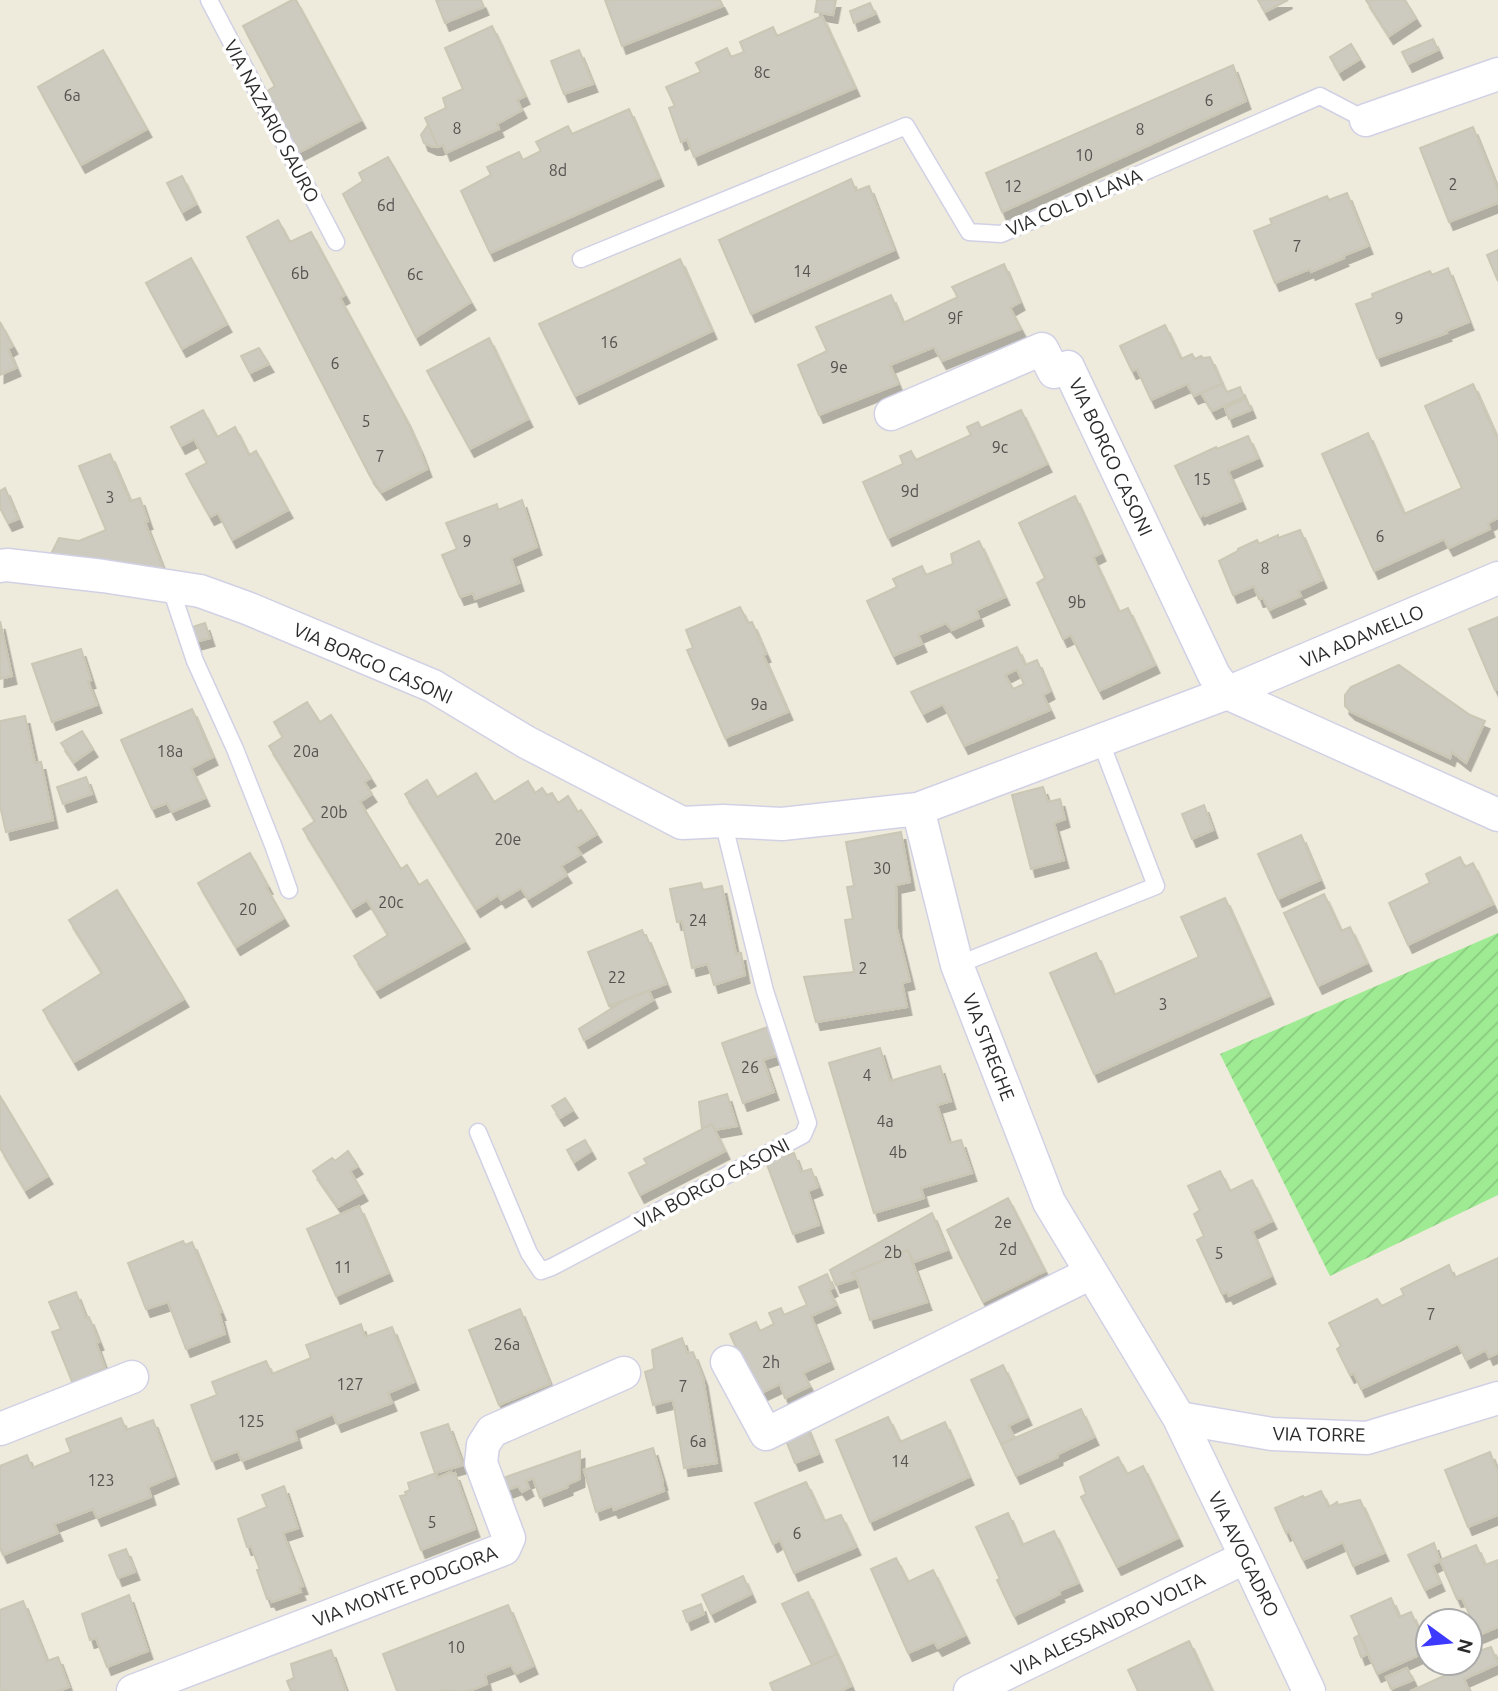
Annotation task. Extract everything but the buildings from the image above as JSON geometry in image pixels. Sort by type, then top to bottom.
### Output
[{"type":"street","name":"VIA COL DI LANA","points":[[1366,120],[1496,78]]},
{"type":"street","name":"VIA BORGO CASONI","points":[[0,566],[200,590],[433,686],[526,741],[682,823],[723,821],[782,824],[918,809],[1227,693],[1214,675],[1068,367],[1054,372],[1042,349],[891,414]]},
{"type":"street","name":"VIA ADAMELLO","points":[[1227,693],[1498,578]]},
{"type":"street","points":[[1227,693],[1498,815]]},
{"type":"street","name":"VIA STREGHE","points":[[918,809],[957,965],[1049,1202],[1178,1418]]},
{"type":"street","points":[[727,1362],[766,1434],[1091,1273]]},
{"type":"street","name":"VIA MONTE PODGORA","points":[[133,1691],[504,1549],[509,1538],[481,1463],[483,1445],[492,1431],[624,1373]]},
{"type":"street","points":[[0,1429],[132,1377]]},
{"type":"street","name":"VIA TORRE","points":[[1178,1418],[1272,1434],[1367,1438],[1495,1406]]},
{"type":"street","name":"VIA AVOGADRO","points":[[1178,1418],[1309,1691]]},
{"type":"street","name":"VIA ALESSANDRO VOLTA","points":[[970,1691],[1247,1557]]},
{"type":"lane","name":"VIA NAZARIO SAURO","points":[[209,0],[336,242]]},
{"type":"lane","name":"VIA COL DI LANA","points":[[581,259],[906,126],[968,232],[1001,234],[1320,96],[1366,120]]},
{"type":"lane","points":[[170,586],[195,660],[235,749],[289,890]]},
{"type":"lane","points":[[957,965],[1156,886],[1100,740]]},
{"type":"lane","name":"VIA BORGO CASONI","points":[[478,1132],[529,1253],[541,1271],[803,1135],[808,1123],[765,990],[723,821]]},
{"type":"green space","points":[[1498,933],[1498,1195],[1330,1276],[1220,1054]]}]
